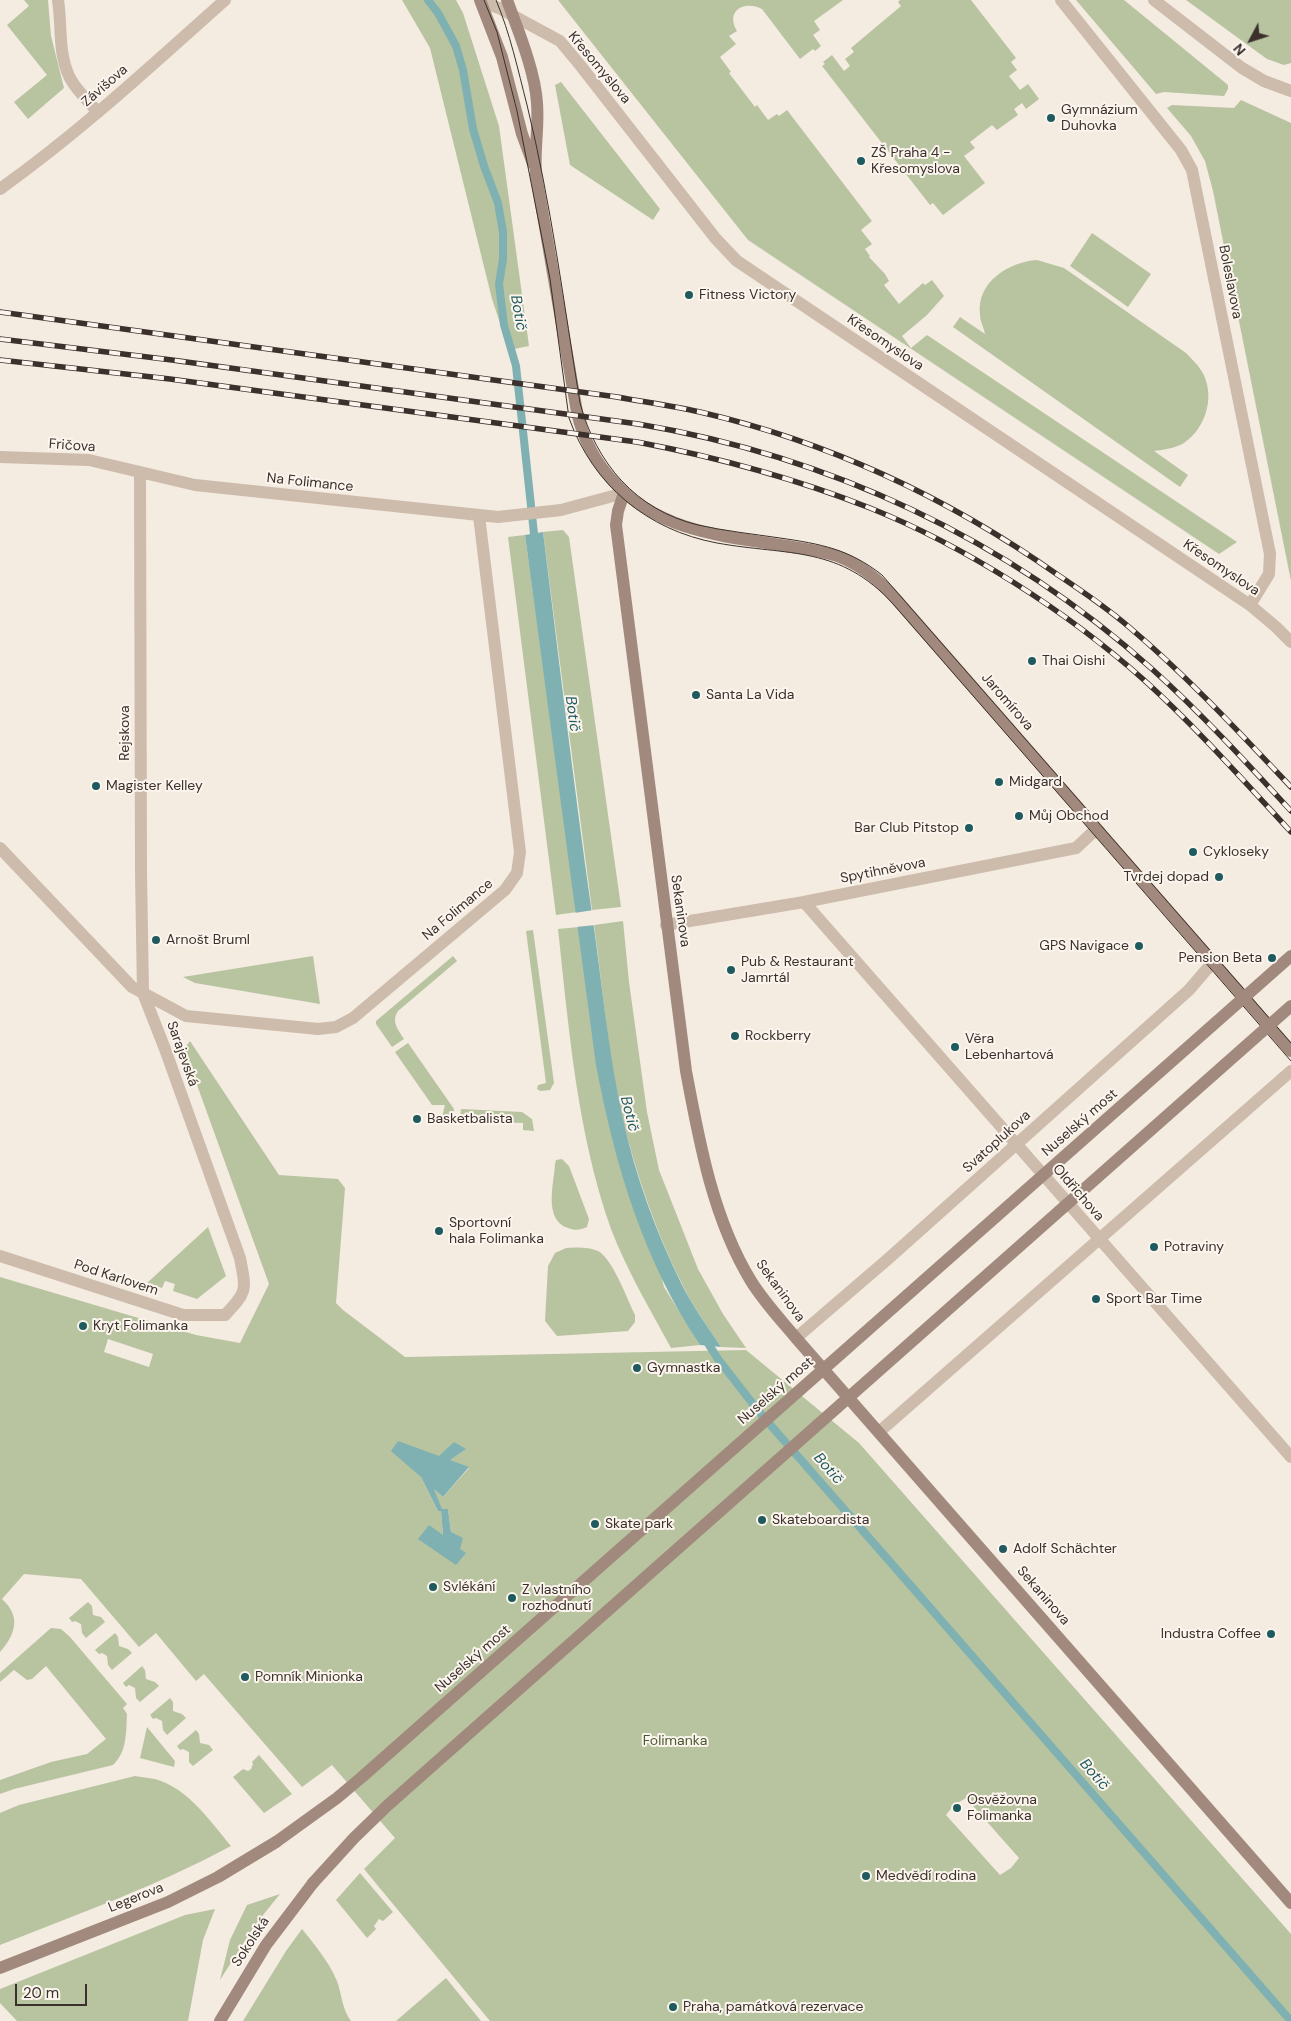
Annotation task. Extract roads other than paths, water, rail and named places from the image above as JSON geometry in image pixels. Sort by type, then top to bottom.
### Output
[{"type":"main road","name":"Křesomyslova","points":[[507,0],[534,80],[538,122],[536,175],[580,426],[595,458],[624,493]]},
{"type":"main road","name":"Křesomyslova","points":[[481,1],[502,57],[522,134],[536,175]]},
{"type":"main road","name":"Jaromírova","points":[[624,493],[659,518],[685,528],[710,534],[817,551],[842,558],[866,571],[892,593],[1291,1051]]},
{"type":"main road","name":"Sekaninova","points":[[624,493],[616,525],[686,1071],[700,1145],[731,1241],[763,1298],[796,1338],[1291,1903]]},
{"type":"main road","name":"Nuselský most","points":[[276,1842],[337,1798],[362,1777],[1291,956]]},
{"type":"main road","name":"Sokolská","points":[[220,2021],[266,1945],[313,1883],[354,1838],[1291,1006]]},
{"type":"main road","name":"Legerova","points":[[0,1968],[168,1902],[218,1878],[276,1842]]},
{"type":"street","points":[[58,0],[62,56],[69,78],[98,112]]},
{"type":"street","name":"Závišova","points":[[0,190],[44,157],[98,112],[226,0]]},
{"type":"street","name":"Boleslavova","points":[[1061,0],[1182,150],[1192,170],[1270,554],[1269,574],[1250,605]]},
{"type":"street","points":[[1154,0],[1242,68],[1264,80],[1291,91]]},
{"type":"street","name":"Křesomyslova","points":[[481,1],[499,8],[560,41],[716,239],[736,261],[1250,605],[1291,642]]},
{"type":"street","name":"Fričova","points":[[0,457],[89,460],[140,473]]},
{"type":"street","name":"Na Folimance","points":[[140,473],[195,486],[498,517],[561,510],[624,493]]},
{"type":"street","name":"Rejskova","points":[[140,473],[143,993]]},
{"type":"street","name":"Na Folimance","points":[[143,993],[186,1016],[318,1029],[336,1027],[353,1018],[494,899],[513,880],[518,868],[520,852],[479,516]]},
{"type":"street","name":"Spytihněvova","points":[[666,925],[804,902],[1076,848],[1092,833],[1100,832]]},
{"type":"street","points":[[0,848],[132,987],[143,993]]},
{"type":"street","name":"Oldřichova","points":[[804,902],[1291,1458]]},
{"type":"street","name":"Svatoplukova","points":[[796,1338],[1190,990],[1213,962]]},
{"type":"street","name":"Sarajevská","points":[[143,993],[240,1258],[246,1286],[239,1301],[225,1315]]},
{"type":"street","points":[[879,1432],[1291,1071]]},
{"type":"street","name":"Pod Karlovem","points":[[0,1256],[183,1315],[225,1315]]},
{"type":"water","points":[[543,532],[606,1017],[623,1119],[640,1182],[663,1244],[685,1291],[721,1347],[700,1345],[662,1279],[634,1211],[612,1139],[596,1065],[525,535]]},
{"type":"water","points":[[398,1441],[439,1456],[454,1442],[466,1449],[450,1460],[469,1467],[443,1497],[434,1489],[442,1509],[448,1509],[451,1532],[463,1538],[460,1549],[466,1553],[456,1565],[418,1539],[429,1525],[443,1535],[441,1511],[438,1511],[421,1477],[391,1451]]},
{"type":"waterway","name":"Botič","points":[[428,0],[438,13],[456,46],[463,70],[473,129],[498,203],[503,232],[503,259],[499,284],[504,325],[516,366],[535,543]]},
{"type":"waterway","name":"Botič","points":[[704,1337],[718,1359],[760,1413],[1291,2021]]},
{"type":"tram line","points":[[484,0],[497,32],[517,111],[550,279],[569,418],[579,442],[592,464],[608,484],[626,501],[668,527],[692,537],[717,543],[812,556],[833,562],[854,572],[874,586],[894,605],[1291,1061]]},
{"type":"tram line","points":[[496,0],[513,52],[536,142],[580,403],[596,445],[608,464],[638,496],[676,518],[698,525],[729,531],[822,545],[846,553],[882,575],[1291,1043]]},
{"type":"railway","points":[[0,312],[617,397],[700,412],[748,424],[795,439],[887,476],[931,498],[1017,547],[1085,593],[1121,620],[1171,665],[1291,787]]},
{"type":"railway","points":[[0,339],[172,360],[638,424],[709,438],[778,458],[846,481],[912,510],[976,543],[1037,580],[1096,622],[1152,669],[1188,703],[1291,811]]},
{"type":"railway","points":[[0,360],[170,379],[637,442],[755,469],[841,497],[942,541],[1014,583],[1082,630],[1144,680],[1182,716],[1291,832]]},
{"type":"place","name":"Gymnázium Duhovka","points":[[1051,118]]},
{"type":"place","name":"ZŠ Praha 4 - Křesomyslova","points":[[861,161]]},
{"type":"place","name":"Fitness Victory","points":[[689,295]]},
{"type":"place","name":"Thai Oishi","points":[[1032,661]]},
{"type":"place","name":"Santa La Vida","points":[[696,695]]},
{"type":"place","name":"Midgard","points":[[999,782]]},
{"type":"place","name":"Magister Kelley","points":[[96,786]]},
{"type":"place","name":"Můj Obchod","points":[[1019,816]]},
{"type":"place","name":"Bar Club Pitstop","points":[[969,828]]},
{"type":"place","name":"Cykloseky","points":[[1193,852]]},
{"type":"place","name":"Tvrdej dopad","points":[[1219,877]]},
{"type":"place","name":"Arnošt Bruml","points":[[156,940]]},
{"type":"place","name":"GPS Navigace","points":[[1139,946]]},
{"type":"place","name":"Pension Beta","points":[[1272,958]]},
{"type":"place","name":"Pub & Restaurant Jamrtál","points":[[731,970]]},
{"type":"place","name":"Rockberry","points":[[735,1036]]},
{"type":"place","name":"Věra Lebenhartová","points":[[955,1047]]},
{"type":"place","name":"Basketbalista","points":[[417,1119]]},
{"type":"place","name":"Sportovní hala Folimanka","points":[[439,1231]]},
{"type":"place","name":"Potraviny","points":[[1154,1247]]},
{"type":"place","name":"Sport Bar Time","points":[[1096,1299]]},
{"type":"place","name":"Kryt Folimanka","points":[[83,1326]]},
{"type":"place","name":"Gymnastka","points":[[637,1368]]},
{"type":"place","name":"Skateboardista","points":[[762,1520]]},
{"type":"place","name":"Skate park","points":[[595,1524]]},
{"type":"place","name":"Adolf Schӓchter","points":[[1003,1549]]},
{"type":"place","name":"Svlékání","points":[[433,1587]]},
{"type":"place","name":"Z vlastního rozhodnutí","points":[[512,1598]]},
{"type":"place","name":"Industra Coffee","points":[[1271,1634]]},
{"type":"place","name":"Pomník Minionka","points":[[245,1677]]},
{"type":"place","name":"Osvěžovna Folimanka","points":[[957,1808]]},
{"type":"place","name":"Medvědí rodina","points":[[866,1876]]},
{"type":"place","name":"Praha, památková rezervace","points":[[673,2007]]},
{"type":"park label","name":"Folimanka","points":[[675,1741]]}]
